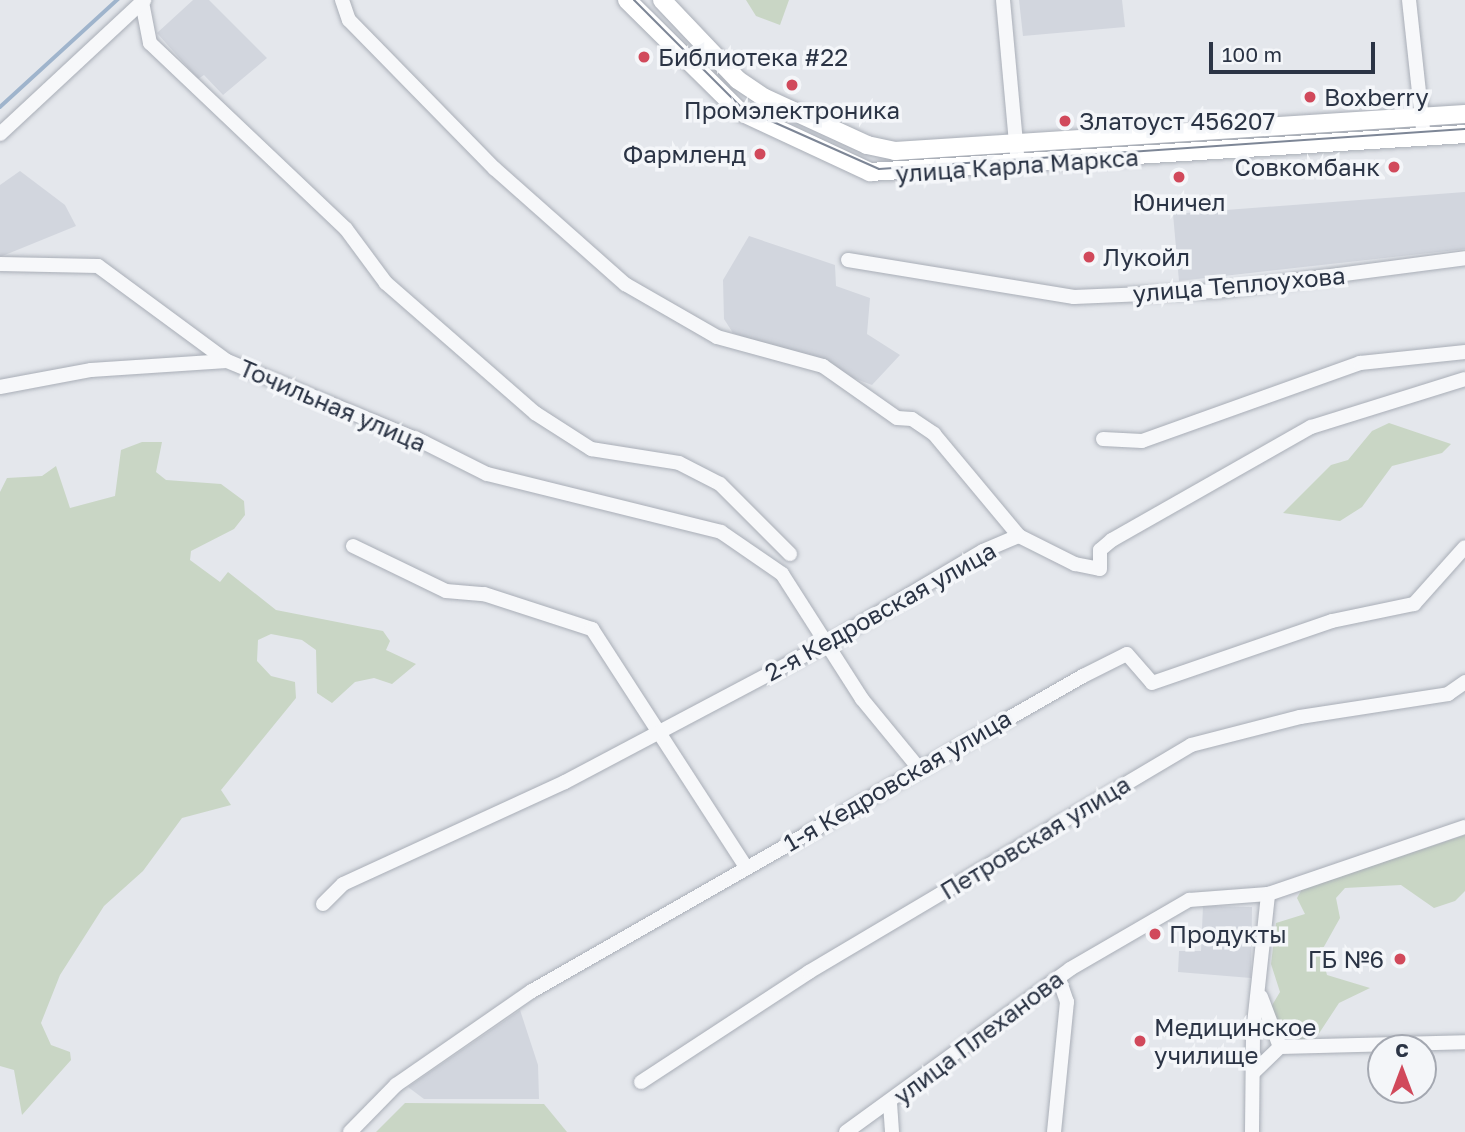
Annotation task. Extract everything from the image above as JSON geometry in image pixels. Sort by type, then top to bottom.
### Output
[{"type":"main road","name":"улица Карла Маркса","points":[[627,0],[739,111],[848,166],[894,175],[1465,134]]},
{"type":"main road","name":"улица Карла Маркса","points":[[663,0],[738,80],[867,145],[895,151],[1465,114]]},
{"type":"street","points":[[342,0],[349,20],[495,169],[625,284],[717,337],[822,366],[897,418],[912,419],[934,434],[1019,536]]},
{"type":"street","points":[[1003,0],[1018,166]]},
{"type":"street","points":[[1409,0],[1424,136]]},
{"type":"street","points":[[0,134],[143,1]]},
{"type":"street","points":[[143,1],[150,43],[346,229],[386,284],[534,413],[591,449],[679,463],[720,484],[790,554]]},
{"type":"street","name":"улица Теплоухова","points":[[848,260],[1074,297],[1216,291],[1465,258]]},
{"type":"street","points":[[0,264],[98,266],[227,361]]},
{"type":"street","points":[[1103,439],[1142,441],[1360,363],[1465,352]]},
{"type":"street","name":"Точильная улица","points":[[0,387],[92,370],[227,361],[456,458]]},
{"type":"street","name":"2-я Кедровская улица","points":[[323,904],[342,884],[565,782],[660,729],[828,643],[1019,536],[1075,565],[1100,569],[1100,550],[1112,540],[1311,427],[1465,379]]},
{"type":"street","points":[[415,438],[456,458],[535,487],[721,532],[782,574],[862,699],[917,766]]},
{"type":"street","points":[[353,546],[446,591],[484,594],[521,609],[592,629],[660,729],[746,867]]},
{"type":"street","name":"1-я Кедровская улица","points":[[350,1132],[396,1085],[532,991],[639,935],[746,867],[917,766],[1127,654],[1152,683],[1332,621],[1414,604],[1465,547]]},
{"type":"street","name":"Петровская улица","points":[[641,1082],[809,972],[1191,745],[1300,717],[1448,694],[1465,682]]},
{"type":"street","name":"улица Плеханова","points":[[846,1132],[890,1103],[980,1031],[1059,979],[1189,900],[1268,894],[1465,827]]},
{"type":"street","points":[[1252,1132],[1268,894]]},
{"type":"street","points":[[1055,1132],[1067,1002],[1059,979]]},
{"type":"street","points":[[1261,997],[1280,1047]]},
{"type":"street","points":[[1254,1072],[1280,1047],[1465,1042]]},
{"type":"street","points":[[890,1103],[892,1132]]},
{"type":"shaded area","points":[[193,0],[209,0],[267,58],[223,95],[204,75],[198,79],[157,33]]},
{"type":"shaded area","points":[[1019,0],[1122,0],[1125,27],[1023,36]]},
{"type":"shaded area","points":[[20,171],[65,205],[76,226],[0,257],[0,185]]},
{"type":"shaded area","points":[[1465,192],[1465,249],[1179,281],[1173,214]]},
{"type":"shaded area","points":[[749,236],[835,265],[836,286],[870,298],[867,334],[900,355],[872,385],[733,333],[724,319],[723,280]]},
{"type":"shaded area","points":[[1203,906],[1252,907],[1251,978],[1178,972],[1179,951],[1201,951]]},
{"type":"shaded area","points":[[520,1010],[538,1065],[539,1099],[424,1099],[408,1087]]},
{"type":"green space","points":[[746,0],[789,0],[780,25],[756,16]]},
{"type":"green space","points":[[1389,423],[1451,444],[1442,453],[1392,466],[1362,507],[1340,521],[1283,513],[1331,465],[1348,460],[1372,431]]},
{"type":"green space","points":[[142,442],[162,442],[156,472],[166,480],[221,484],[244,501],[245,515],[234,529],[191,551],[190,560],[220,582],[228,572],[276,610],[383,631],[390,641],[386,650],[416,664],[392,684],[374,678],[355,682],[332,703],[317,693],[316,650],[302,640],[271,634],[258,640],[257,661],[271,676],[295,682],[296,698],[221,790],[231,805],[182,818],[143,871],[104,906],[60,975],[41,1023],[51,1045],[70,1052],[71,1060],[22,1115],[14,1070],[0,1066],[0,492],[7,478],[42,476],[56,466],[70,508],[115,496],[121,450]]},
{"type":"green space","points":[[1465,835],[1465,891],[1455,901],[1434,908],[1401,885],[1345,888],[1336,898],[1340,918],[1321,952],[1327,975],[1370,988],[1339,1003],[1314,1041],[1283,1038],[1271,1007],[1280,992],[1271,964],[1276,923],[1305,914],[1297,898],[1302,889]]},
{"type":"green space","points":[[405,1103],[544,1104],[567,1132],[376,1132]]},
{"type":"waterway","points":[[0,107],[117,0]]},
{"type":"tram line","points":[[634,0],[742,108],[879,169],[1465,129]]},
{"type":"place","name":"Библиотека #22","points":[[644,57]]},
{"type":"place","name":"Промэлектроника","points":[[792,85]]},
{"type":"place","name":"Boxberry","points":[[1310,97]]},
{"type":"place","name":"Златоуст 456207","points":[[1065,121]]},
{"type":"place","name":"Фармленд","points":[[760,154]]},
{"type":"place","name":"Совкомбанк","points":[[1394,167]]},
{"type":"place","name":"Юничел","points":[[1179,177]]},
{"type":"place","name":"Лукойл","points":[[1089,257]]},
{"type":"place","name":"Продукты","points":[[1155,934]]},
{"type":"place","name":"ГБ №6","points":[[1400,959]]},
{"type":"place","name":"Медицинское училище","points":[[1140,1041]]}]
